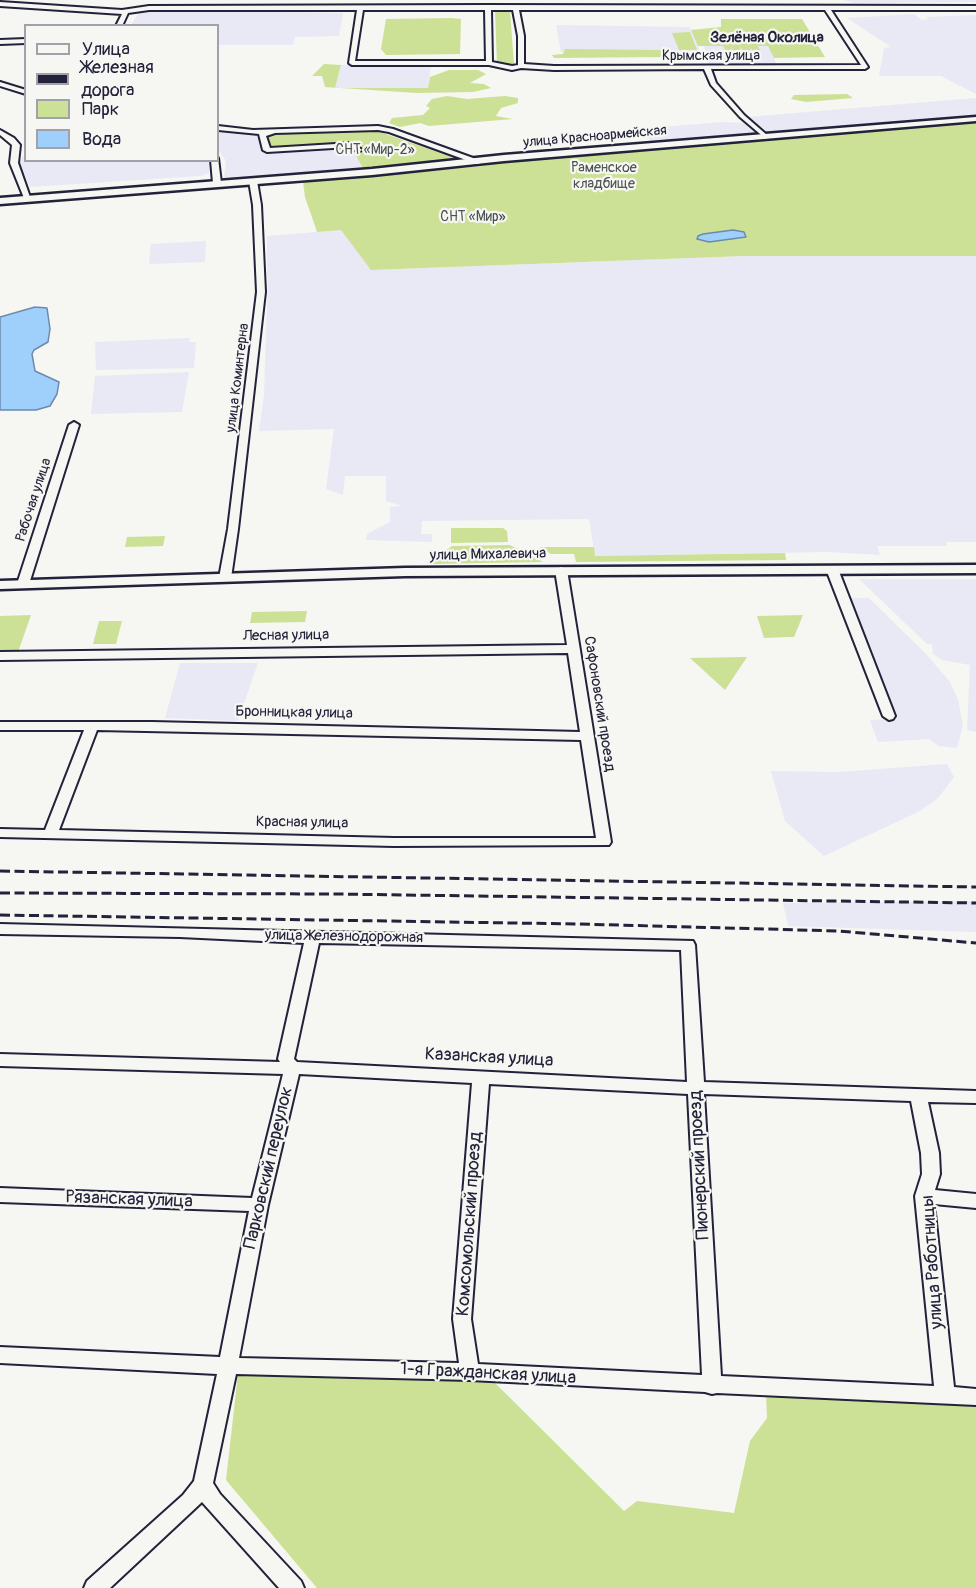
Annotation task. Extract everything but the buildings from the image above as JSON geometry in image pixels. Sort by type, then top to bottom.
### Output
[{"type":"main road","name":"улица Красноармейская","points":[[0,201],[976,119]]},
{"type":"main road","name":"улица Михалевича","points":[[0,585],[561,570],[976,569]]},
{"type":"street","points":[[15,4],[32,0]]},
{"type":"street","points":[[0,4],[125,12],[179,0]]},
{"type":"street","points":[[489,63],[491,0]]},
{"type":"street","points":[[663,0],[666,8]]},
{"type":"street","points":[[831,0],[854,7]]},
{"type":"street","name":"Крымская улица","points":[[360,8],[352,63],[489,63],[512,68],[521,66],[554,68],[865,67],[826,7]]},
{"type":"street","points":[[149,8],[976,8]]},
{"type":"street","points":[[516,8],[521,66]]},
{"type":"street","points":[[120,24],[125,12]]},
{"type":"street","points":[[0,42],[24,40]]},
{"type":"street","points":[[707,68],[713,84],[742,116],[766,137]]},
{"type":"street","points":[[0,84],[24,91]]},
{"type":"street","points":[[219,128],[253,132],[378,128],[392,130],[414,140],[480,162]]},
{"type":"street","points":[[358,150],[352,146],[271,151],[267,150],[262,134],[375,131],[415,145]]},
{"type":"street","points":[[0,132],[12,139],[16,145],[14,163],[28,198]]},
{"type":"street","points":[[215,162],[217,183]]},
{"type":"street","name":"улица Коминтерна","points":[[225,578],[233,529],[261,292],[257,205],[253,181]]},
{"type":"street","name":"Рабочая улица","points":[[22,584],[74,425]]},
{"type":"street","points":[[832,569],[889,716]]},
{"type":"street","name":"Сафоновский проезд","points":[[561,570],[604,842]]},
{"type":"street","name":"Лесная улица","points":[[0,656],[574,649]]},
{"type":"street","name":"Бронницкая улица","points":[[0,726],[587,736]]},
{"type":"street","points":[[50,835],[92,726]]},
{"type":"street","name":"Красная улица","points":[[0,833],[405,842],[604,842]]},
{"type":"street","name":"улица Железнодорожная","points":[[0,929],[688,945]]},
{"type":"street","name":"Парковский переулок","points":[[203,1484],[259,1205],[292,1068],[286,1059],[313,938]]},
{"type":"street","name":"Пионерский проезд","points":[[688,945],[712,1386]]},
{"type":"street","name":"Казанская улица","points":[[0,1060],[292,1068],[695,1088],[976,1097]]},
{"type":"street","name":"Комсомольский проезд","points":[[470,1372],[462,1319],[481,1077]]},
{"type":"street","name":"улица Работницы","points":[[918,1094],[930,1153],[931,1174],[924,1196],[945,1396]]},
{"type":"street","name":"Рязанская улица","points":[[0,1195],[259,1205]]},
{"type":"street","points":[[924,1196],[976,1201]]},
{"type":"street","name":"1-я Гражданская улица","points":[[0,1355],[228,1366],[470,1372],[712,1386],[976,1397]]},
{"type":"street","points":[[95,1588],[190,1502],[203,1484],[213,1501],[293,1588]]},
{"type":"shaded area","points":[[844,0],[976,0],[976,2],[854,3]]},
{"type":"shaded area","points":[[139,12],[343,13],[339,36],[295,37],[293,45],[219,45],[219,24],[132,24]]},
{"type":"shaded area","points":[[914,14],[922,20],[928,19],[926,17],[976,15],[976,94],[941,76],[879,76],[884,48],[891,47],[847,18]]},
{"type":"shaded area","points":[[556,25],[690,27],[700,51],[561,52]]},
{"type":"shaded area","points":[[704,46],[769,46],[777,65],[708,65]]},
{"type":"shaded area","points":[[341,65],[431,65],[428,88],[335,88]]},
{"type":"shaded area","points":[[976,98],[976,116],[766,134],[747,117]]},
{"type":"shaded area","points":[[721,122],[747,123],[761,135],[651,141],[639,129]]},
{"type":"shaded area","points":[[219,133],[259,133],[351,147],[364,170],[226,179],[224,178],[226,161],[219,150]]},
{"type":"shaded area","points":[[23,156],[24,162],[209,162],[209,173],[200,176],[30,187],[19,163]]},
{"type":"shaded area","points":[[341,230],[372,270],[744,256],[976,256],[976,542],[946,542],[947,546],[877,546],[880,555],[828,552],[595,556],[589,519],[422,521],[421,534],[432,534],[432,542],[366,540],[367,534],[390,522],[390,507],[402,506],[386,501],[386,476],[345,476],[343,495],[326,489],[334,429],[259,431],[264,395],[267,236]]},
{"type":"shaded area","points":[[206,241],[205,262],[149,264],[151,244]]},
{"type":"shaded area","points":[[190,338],[189,342],[196,342],[194,368],[96,370],[95,342]]},
{"type":"shaded area","points":[[189,372],[182,412],[91,414],[95,376]]},
{"type":"shaded area","points":[[859,579],[976,579],[976,732],[967,730],[970,665],[942,660],[933,654],[932,644],[927,644]]},
{"type":"shaded area","points":[[846,598],[869,598],[926,654],[950,682],[958,700],[963,725],[957,748],[939,746],[929,739],[878,742],[870,720],[892,719]]},
{"type":"shaded area","points":[[180,663],[258,663],[238,721],[165,718]]},
{"type":"shaded area","points":[[947,764],[954,777],[938,798],[920,811],[824,856],[785,821],[771,771],[838,772]]},
{"type":"shaded area","points":[[976,901],[976,932],[788,926],[783,903]]},
{"type":"green space","points":[[495,10],[510,10],[514,65],[497,65]]},
{"type":"green space","points":[[386,19],[461,19],[460,54],[386,55],[381,49]]},
{"type":"green space","points":[[721,19],[802,19],[825,57],[774,58],[768,46],[758,46],[760,50],[752,50],[749,46],[751,50],[743,50],[739,46],[741,50],[733,50],[731,46],[732,50],[725,50],[723,46],[698,46],[691,30],[721,27]]},
{"type":"green space","points":[[690,32],[697,50],[679,50],[672,33]]},
{"type":"green space","points":[[565,49],[662,50],[665,57],[554,58],[552,55],[563,54]]},
{"type":"green space","points":[[324,64],[341,65],[335,88],[325,87],[322,76],[312,76]]},
{"type":"green space","points":[[449,70],[478,70],[486,74],[470,83],[484,84],[491,88],[473,92],[417,93],[340,88],[428,88],[430,77]]},
{"type":"green space","points":[[847,94],[853,98],[806,102],[791,99],[794,95]]},
{"type":"green space","points":[[447,96],[467,99],[505,96],[518,98],[518,103],[501,108],[496,116],[513,119],[429,126],[420,123],[400,127],[389,123],[392,118],[423,115],[430,108],[426,106],[432,99]]},
{"type":"green space","name":"СНТ «Мир»","points":[[976,121],[976,256],[744,256],[371,270],[341,230],[317,232],[305,197],[303,182],[483,166],[508,160]]},
{"type":"green space","name":"СНТ «Мир-2»","points":[[374,130],[467,162],[364,170],[351,147],[267,152],[259,133]]},
{"type":"green space","points":[[451,528],[503,528],[507,531],[508,542],[451,543]]},
{"type":"green space","points":[[165,536],[163,546],[125,547],[127,537]]},
{"type":"green space","points":[[510,545],[543,562],[428,564],[452,546]]},
{"type":"green space","points":[[539,547],[594,547],[595,556],[785,553],[786,560],[576,562],[574,554],[551,554]]},
{"type":"green space","points":[[307,611],[305,622],[250,623],[252,612]]},
{"type":"green space","points":[[31,615],[18,652],[0,652],[0,616]]},
{"type":"green space","points":[[803,615],[794,637],[764,638],[757,616]]},
{"type":"green space","points":[[99,621],[122,621],[116,644],[93,644]]},
{"type":"green space","points":[[747,657],[725,690],[690,658]]},
{"type":"green space","points":[[238,1374],[491,1379],[624,1511],[637,1501],[734,1513],[750,1441],[767,1418],[766,1394],[976,1404],[976,1588],[317,1588],[226,1480]]},
{"type":"water","points":[[733,230],[744,232],[746,237],[709,242],[697,239],[703,234]]},
{"type":"water","points":[[35,307],[47,308],[50,329],[48,342],[34,350],[32,354],[35,371],[59,382],[57,394],[50,406],[36,410],[0,410],[0,317]]},
{"type":"railway","points":[[0,871],[976,887]]},
{"type":"railway","points":[[0,893],[335,894],[976,903]]},
{"type":"railway","points":[[0,915],[578,924],[839,931],[976,943]]},
{"type":"district","name":"Зелёная Околица","points":[[767,38]]},
{"type":"park label","name":"Раменское кладбище","points":[[604,176]]}]
